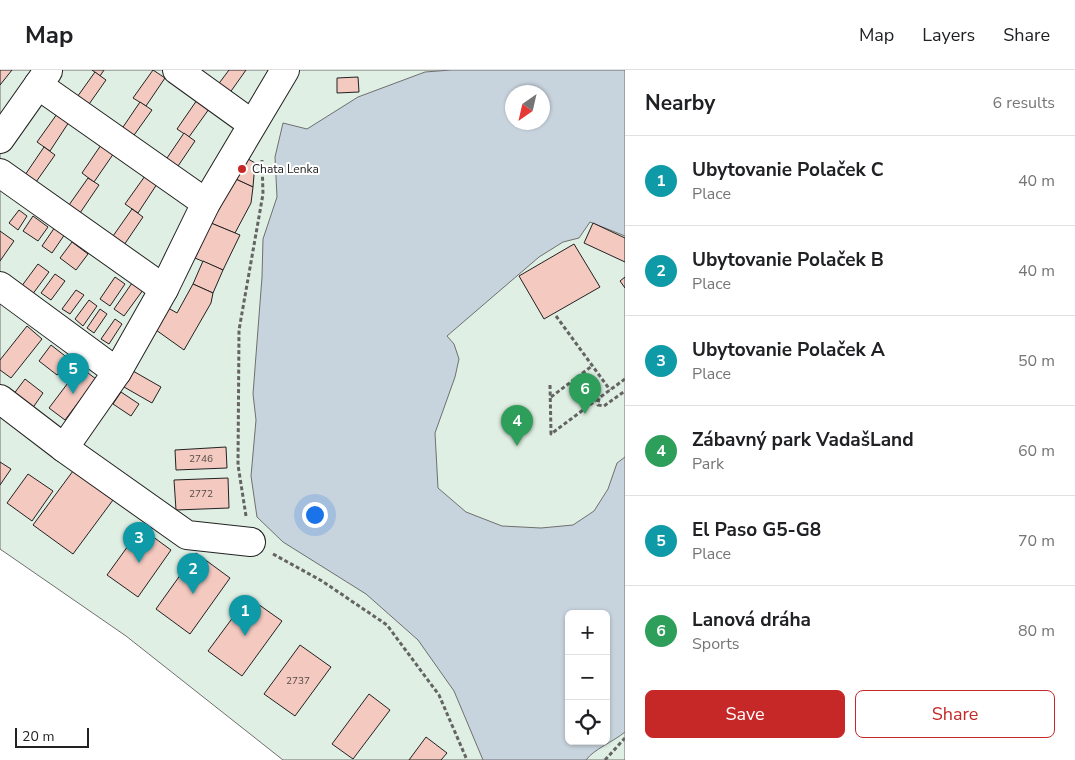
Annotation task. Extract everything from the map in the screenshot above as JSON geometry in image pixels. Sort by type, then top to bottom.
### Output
[{"type":"lane","points":[[177,70],[252,124]]},
{"type":"lane","points":[[64,448],[117,372],[164,289],[206,203],[285,70]]},
{"type":"lane","points":[[0,139],[43,78],[206,203]]},
{"type":"lane","points":[[0,173],[164,289]]},
{"type":"lane","points":[[0,286],[117,372]]},
{"type":"lane","points":[[0,399],[64,448],[187,536],[251,542]]},
{"type":"path","points":[[252,124],[262,152],[263,194],[239,330],[238,465],[251,542],[322,581],[388,625],[439,695],[467,760]]},
{"type":"path","points":[[556,316],[610,390]]},
{"type":"path","points":[[551,398],[592,366]]},
{"type":"path","points":[[550,385],[551,434],[625,379]]},
{"type":"path","points":[[599,398],[598,405],[604,406],[625,391]]},
{"type":"path","points":[[605,760],[625,738]]},
{"type":"green space","points":[[0,70],[625,70],[625,760],[283,760],[126,636],[0,549]]},
{"type":"shaded area","points":[[451,70],[625,70],[625,236],[590,222],[579,238],[563,242],[539,257],[447,336],[454,344],[459,359],[455,377],[435,433],[438,488],[466,512],[502,526],[541,528],[573,525],[594,511],[608,489],[617,463],[625,457],[625,732],[610,742],[610,610],[565,610],[565,745],[605,745],[586,760],[483,760],[454,691],[418,640],[366,594],[283,542],[257,517],[251,476],[256,420],[253,394],[263,239],[277,197],[275,157],[283,123],[307,129],[358,97],[425,72]]},
{"type":"building","points":[[0,70],[12,70],[0,85]]},
{"type":"building","points":[[92,70],[104,70],[100,76]]},
{"type":"building","points":[[153,70],[165,78],[146,106],[133,98]]},
{"type":"building","points":[[229,70],[246,70],[229,94],[217,86]]},
{"type":"building","points":[[95,72],[106,80],[87,107],[75,100]]},
{"type":"building","points":[[358,77],[359,92],[337,93],[337,78]]},
{"type":"building","points":[[197,100],[209,109],[189,137],[177,129]]},
{"type":"building","points":[[140,102],[152,110],[132,138],[121,130]]},
{"type":"building","points":[[57,114],[69,122],[50,151],[37,142]]},
{"type":"building","points":[[184,133],[195,141],[176,169],[165,161]]},
{"type":"building","points":[[101,145],[114,153],[94,182],[82,173]]},
{"type":"building","points":[[44,147],[55,155],[36,182],[25,175]]},
{"type":"building","name":"Chata Lenka","points":[[238,153],[255,163],[253,187],[227,175]]},
{"type":"building","points":[[227,175],[253,187],[251,203],[235,233],[206,221]]},
{"type":"building","points":[[145,176],[157,184],[138,213],[125,204]]},
{"type":"building","points":[[88,178],[99,185],[80,213],[69,205]]},
{"type":"building","points":[[132,209],[143,217],[124,245],[113,236]]},
{"type":"building","points":[[19,210],[27,216],[18,230],[9,223]]},
{"type":"building","points":[[33,216],[48,227],[38,241],[23,231]]},
{"type":"building","points":[[211,223],[240,235],[223,270],[195,258]]},
{"type":"building","points":[[593,223],[625,238],[625,262],[584,243]]},
{"type":"building","points":[[55,227],[65,234],[52,253],[42,246]]},
{"type":"building","points":[[0,231],[14,241],[0,261]]},
{"type":"building","points":[[72,242],[88,254],[76,270],[60,258]]},
{"type":"building","points":[[574,244],[600,287],[544,319],[519,276]]},
{"type":"building","points":[[203,261],[223,270],[213,293],[193,284]]},
{"type":"building","points":[[38,264],[49,272],[32,295],[21,287]]},
{"type":"building","points":[[55,274],[65,281],[51,300],[41,293]]},
{"type":"building","points":[[115,277],[125,284],[110,306],[100,299]]},
{"type":"building","points":[[625,277],[625,288],[620,281]]},
{"type":"building","points":[[132,283],[143,290],[124,316],[114,309]]},
{"type":"building","points":[[193,284],[213,293],[211,303],[184,350],[149,325],[163,305],[177,313]]},
{"type":"building","points":[[76,290],[84,295],[70,314],[62,309]]},
{"type":"building","points":[[89,300],[97,306],[83,326],[75,319]]},
{"type":"building","points":[[100,309],[107,314],[94,333],[87,328]]},
{"type":"building","points":[[115,319],[122,324],[109,344],[101,339]]},
{"type":"building","points":[[27,326],[42,339],[11,378],[0,370],[0,360]]},
{"type":"building","points":[[51,345],[69,359],[57,375],[39,361]]},
{"type":"building","points":[[80,367],[96,379],[65,420],[49,408]]},
{"type":"building","points":[[133,371],[161,387],[152,403],[124,387]]},
{"type":"building","points":[[25,379],[43,393],[32,409],[13,395]]},
{"type":"building","points":[[121,392],[139,404],[131,416],[113,404]]},
{"type":"building","points":[[226,447],[227,468],[176,470],[175,450]]},
{"type":"building","points":[[0,462],[11,469],[0,485]]},
{"type":"building","points":[[73,471],[113,500],[73,554],[33,525]]},
{"type":"building","points":[[28,474],[53,491],[32,521],[7,503]]},
{"type":"building","points":[[228,478],[229,508],[176,510],[174,480]]},
{"type":"building","points":[[141,528],[171,550],[138,597],[107,575]]},
{"type":"building","points":[[196,553],[230,578],[190,634],[156,609]]},
{"type":"building","points":[[248,597],[282,621],[242,676],[208,651]]},
{"type":"building","points":[[300,645],[331,667],[295,716],[264,694]]},
{"type":"building","points":[[369,694],[390,710],[353,759],[332,744]]},
{"type":"building","points":[[426,737],[447,753],[441,760],[409,760]]},
{"type":"place","name":"Chata Lenka","points":[[242,169]]},
{"type":"place","name":"El Paso G5-G8","points":[[73,394]]},
{"type":"place","name":"Lanová dráha","points":[[585,414]]},
{"type":"place","name":"Zábavný park VadašLand","points":[[517,446]]},
{"type":"place","name":"Ubytovanie Polaček A","points":[[139,563]]},
{"type":"place","name":"Ubytovanie Polaček B","points":[[193,594]]},
{"type":"place","name":"Ubytovanie Polaček C","points":[[245,636]]}]
